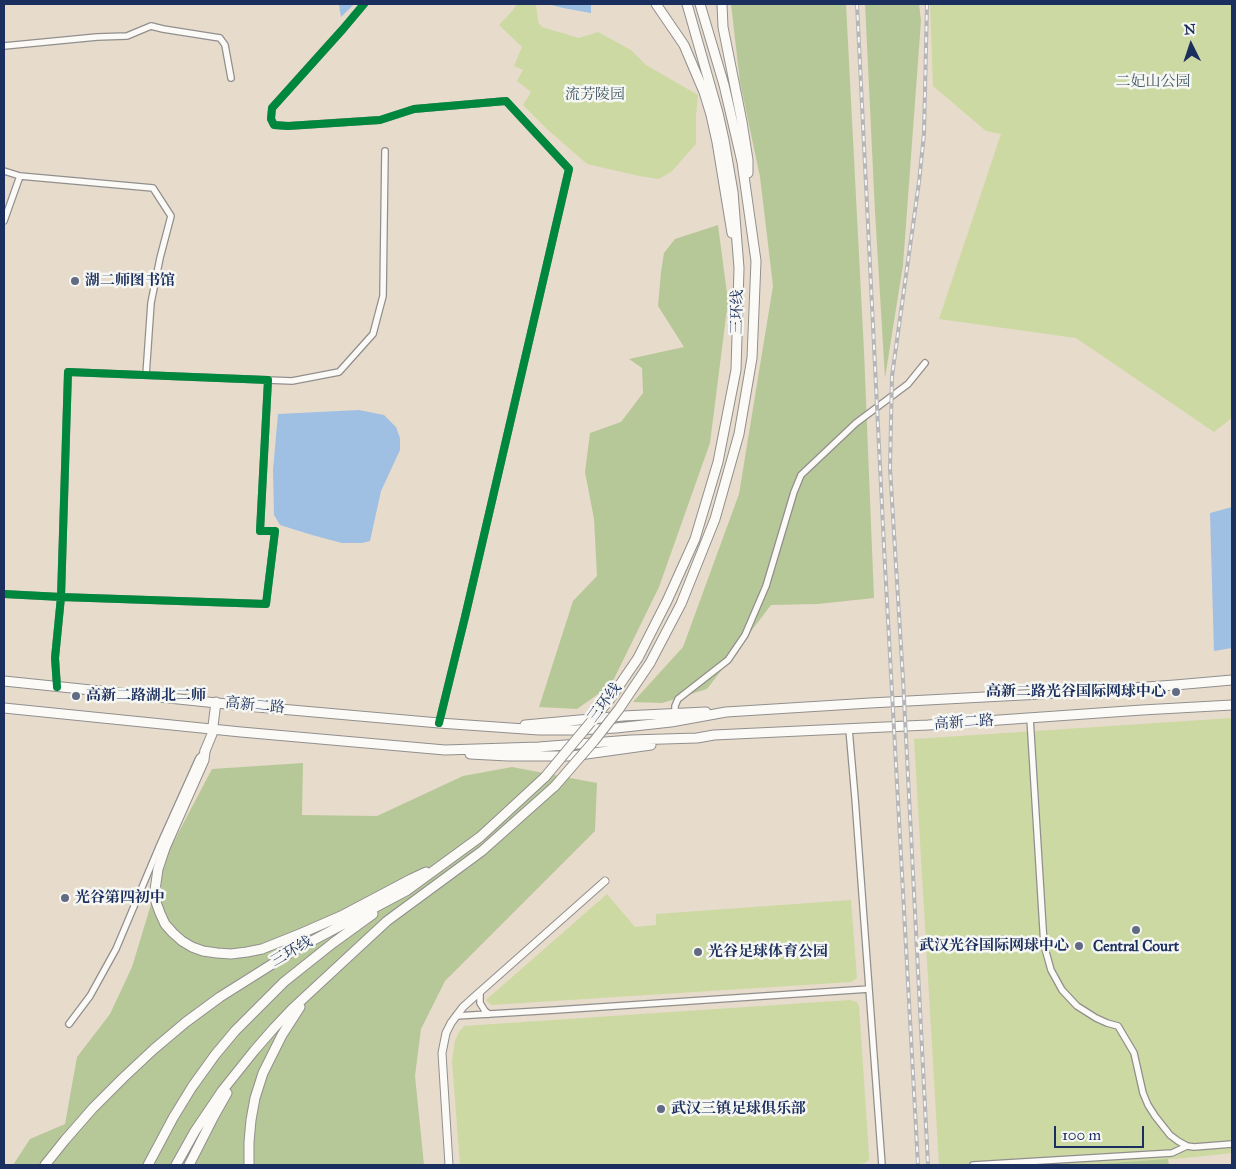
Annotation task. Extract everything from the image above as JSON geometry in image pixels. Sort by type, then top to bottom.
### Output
[{"type":"main road","points":[[656,4],[687,51],[704,92],[718,142],[739,268]]},
{"type":"main road","name":"三环线","points":[[45,1165],[93,1108],[117,1084],[154,1049],[220,996],[293,951],[406,891],[480,837],[545,777],[610,699],[638,658],[667,601],[695,539],[718,462],[736,370],[739,268],[733,192],[724,140],[709,79],[687,4]]},
{"type":"main road","name":"三环线","points":[[176,1165],[209,1110],[237,1072],[274,1028],[313,989],[387,921],[482,851],[555,786],[619,709],[650,663],[681,604],[715,519],[739,434],[752,358],[756,261],[742,162],[733,120],[700,4]]},
{"type":"main road","points":[[722,4],[723,27],[748,160],[749,216]]},
{"type":"main road","name":"高新二路","points":[[506,727],[623,716],[1061,693],[1232,680]]},
{"type":"main road","name":"高新二路","points":[[4,681],[439,723],[539,730],[608,728],[671,722],[726,712]]},
{"type":"main road","points":[[216,702],[212,734],[205,751],[204,760],[165,848],[158,869],[155,890],[158,908],[165,924],[177,937],[192,947],[217,954],[247,952],[262,948],[296,936],[341,916],[440,866]]},
{"type":"main road","name":"高新二路","points":[[4,708],[445,750],[539,747],[631,740],[696,738],[714,735],[928,725],[1232,705]]},
{"type":"main road","points":[[148,1165],[173,1118],[192,1088],[215,1055],[235,1031],[284,982],[333,942],[406,891]]},
{"type":"main road","points":[[249,1164],[251,1120],[255,1098],[263,1073],[282,1035],[313,989]]},
{"type":"main road","points":[[189,1165],[214,1116],[254,1051]]},
{"type":"street","points":[[364,4],[272,108],[274,125],[288,126],[380,120],[414,108],[506,101],[569,169],[439,723]]},
{"type":"street","points":[[4,46],[96,37],[127,36],[151,26],[220,38],[225,45],[231,78]]},
{"type":"street","points":[[57,687],[55,658],[61,597],[68,372],[292,381],[339,372],[373,334],[383,296],[385,152]]},
{"type":"street","points":[[4,171],[20,176],[153,188],[172,216],[160,258],[152,303],[146,375]]},
{"type":"street","points":[[4,221],[20,176]]},
{"type":"street","points":[[674,714],[678,699],[728,660],[745,635],[766,586],[794,492],[801,475],[856,423],[908,384],[925,362]]},
{"type":"street","points":[[4,594],[266,604],[275,532],[260,531],[268,380]]},
{"type":"street","points":[[1030,718],[1044,945],[1056,980],[1062,990],[1077,1006],[1096,1018],[1118,1026],[1134,1053],[1148,1105],[1170,1135],[1187,1146],[1232,1144]]},
{"type":"street","points":[[849,729],[882,1165]]},
{"type":"street","points":[[70,1024],[90,996],[116,950],[163,838],[199,758],[205,751]]},
{"type":"street","points":[[449,1165],[442,1053],[446,1033],[456,1016],[480,992],[605,881]]},
{"type":"street","points":[[456,1016],[869,989]]},
{"type":"street","points":[[480,992],[480,1003],[489,1014]]},
{"type":"street","points":[[973,1165],[1172,1152],[1187,1146]]},
{"type":"green space","name":"流芳陵园","points":[[517,4],[536,4],[538,22],[542,27],[579,38],[598,32],[631,50],[646,65],[698,95],[696,144],[672,171],[659,179],[587,164],[523,105],[531,92],[517,81],[523,70],[514,66],[522,47],[499,25]]},
{"type":"green space","points":[[731,4],[846,4],[864,351],[874,598],[818,604],[771,605],[707,689],[662,703],[633,702],[683,647],[739,494],[773,286],[760,177],[740,82]]},
{"type":"green space","points":[[865,4],[919,4],[921,21],[903,265],[885,378],[875,212]]},
{"type":"green space","name":"二妃山公园","points":[[930,4],[1232,4],[1232,418],[1214,432],[1076,338],[939,319],[1001,134],[986,131],[933,86]]},
{"type":"green space","points":[[718,225],[728,301],[710,443],[659,587],[611,685],[577,709],[539,707],[573,601],[597,576],[594,519],[585,472],[590,433],[621,422],[643,393],[642,368],[629,359],[684,347],[658,306],[664,253],[675,239]]},
{"type":"green space","name":"武汉光谷国际网球中心","points":[[1232,718],[1232,1153],[1081,1165],[939,1165],[914,739]]},
{"type":"green space","points":[[303,763],[302,815],[377,816],[463,776],[512,767],[597,783],[595,831],[445,981],[421,1029],[415,1076],[424,1165],[13,1165],[30,1139],[65,1124],[77,1057],[110,1014],[132,967],[165,858],[212,769]]},
{"type":"green space","name":"光谷足球体育公园","points":[[607,894],[635,927],[656,925],[656,914],[851,900],[857,978],[851,982],[491,1005],[486,1000]]},
{"type":"green space","name":"武汉三镇足球俱乐部","points":[[850,1000],[857,1002],[859,1006],[869,1156],[869,1160],[865,1163],[854,1165],[460,1165],[452,1061],[455,1041],[464,1026]]},
{"type":"green space","points":[[1168,1159],[1169,1165],[1081,1165]]},
{"type":"water","points":[[339,4],[354,4],[341,17]]},
{"type":"water","points":[[548,4],[591,4],[591,13],[563,8]]},
{"type":"water","points":[[359,410],[384,415],[396,427],[400,438],[400,450],[381,491],[370,541],[342,543],[280,525],[274,515],[273,470],[278,414]]},
{"type":"water","points":[[1232,507],[1232,648],[1214,651],[1210,513]]},
{"type":"railway","points":[[857,4],[884,547],[918,1165]]},
{"type":"railway","points":[[927,4],[924,134],[892,376],[890,468],[928,1165]]},
{"type":"cycle path","points":[[364,4],[272,108],[271,119],[274,125],[288,126],[380,120],[414,109],[506,101],[569,169],[439,723]]},
{"type":"cycle path","points":[[4,594],[61,597],[266,604],[275,531],[260,531],[268,380],[68,372],[61,597],[55,658],[57,687]]},
{"type":"place","name":"湖二师图书馆","points":[[75,281]]},
{"type":"place","name":"高新二路光谷国际网球中心","points":[[1176,692]]},
{"type":"place","name":"高新二路湖北二师","points":[[76,696]]},
{"type":"place","name":"光谷第四初中","points":[[65,898]]},
{"type":"place","name":"Central Court","points":[[1136,930]]},
{"type":"place","name":"武汉光谷国际网球中心","points":[[1079,946]]},
{"type":"place","name":"光谷足球体育公园","points":[[698,952]]},
{"type":"place","name":"武汉三镇足球俱乐部","points":[[661,1109]]}]
